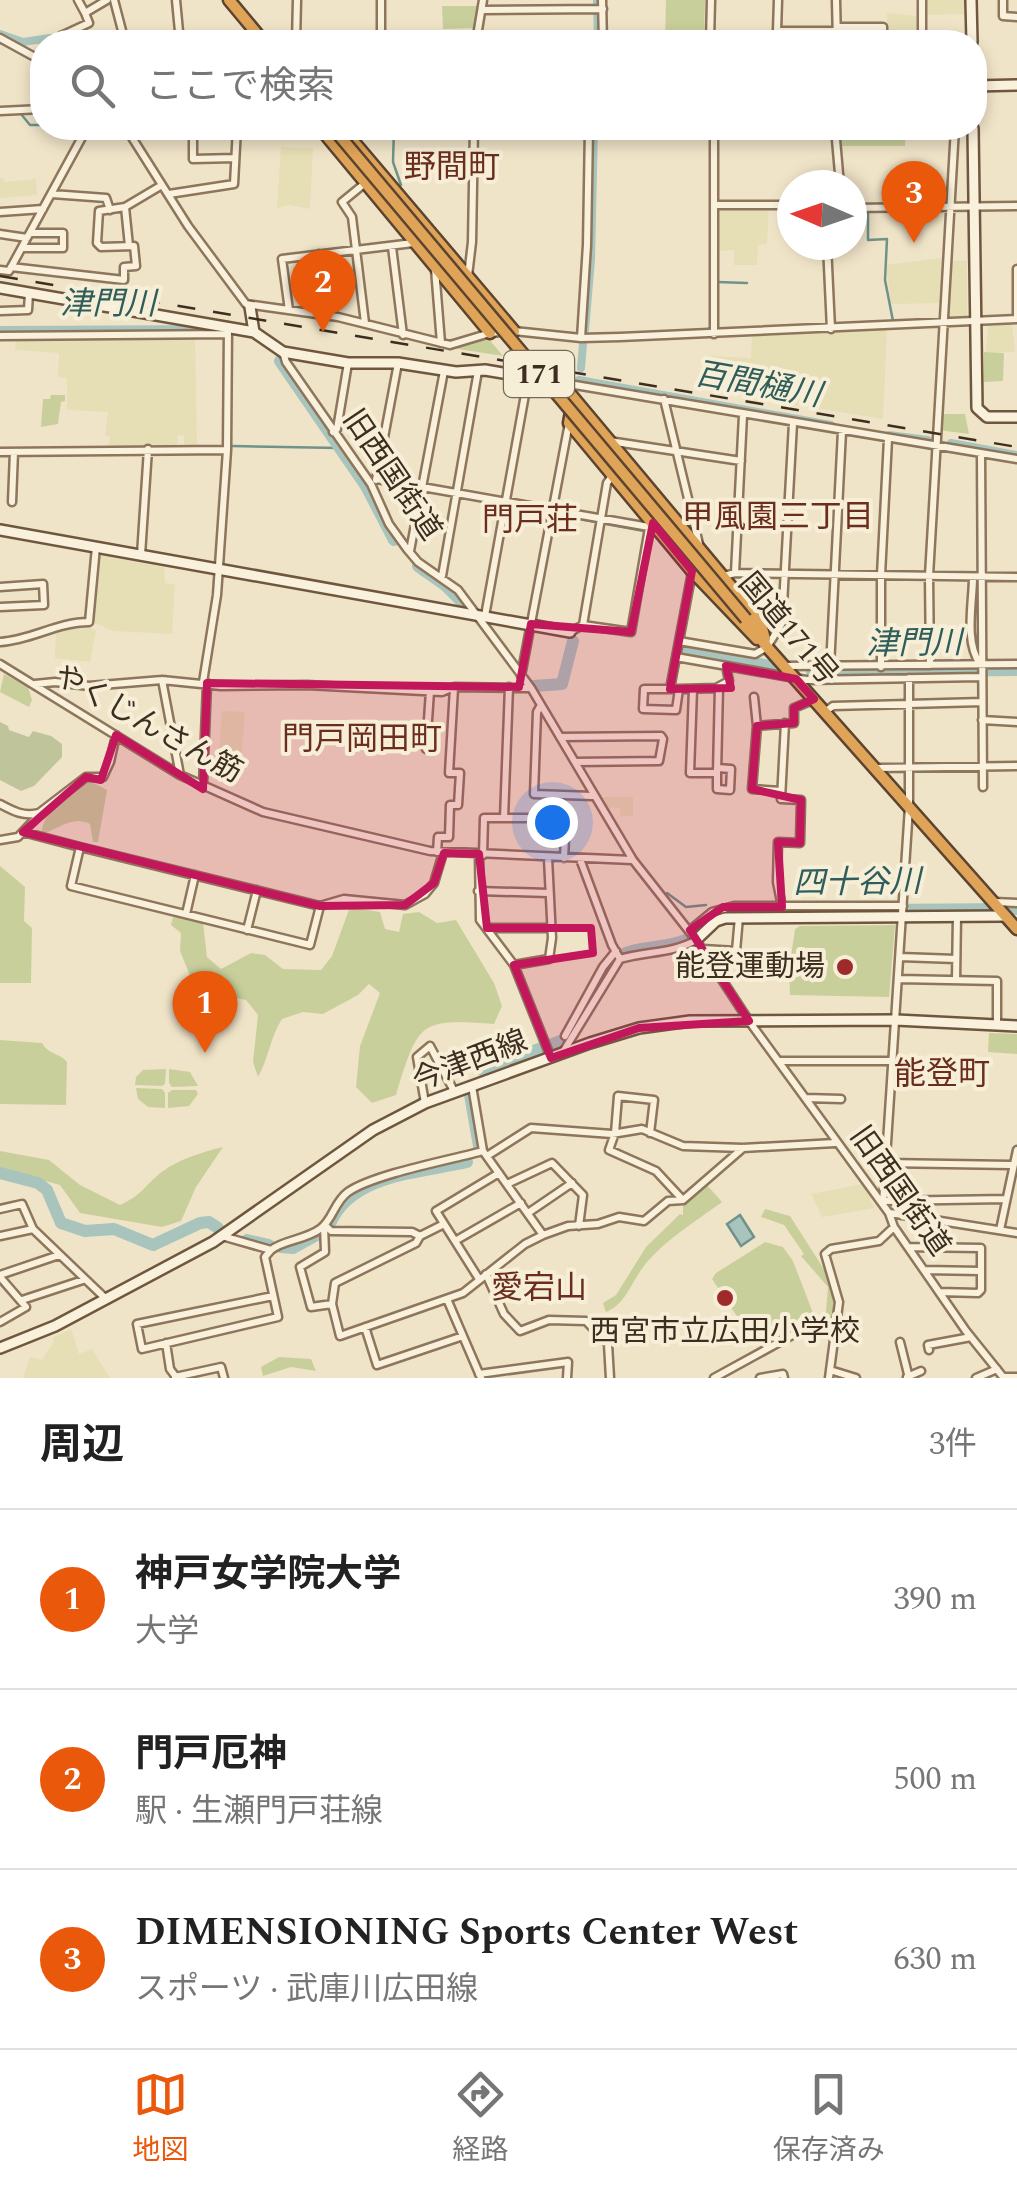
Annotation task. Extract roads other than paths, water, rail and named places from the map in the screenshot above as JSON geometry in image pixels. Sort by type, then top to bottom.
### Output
[{"type":"highway","points":[[229,0],[254,30]]},
{"type":"highway","name":"171","points":[[329,140],[490,333]]},
{"type":"highway","name":"国道171号","points":[[342,140],[767,647],[1017,929]]},
{"type":"highway","name":"171","points":[[352,140],[514,331]]},
{"type":"highway","name":"171","points":[[562,383],[592,450],[651,526],[747,632],[767,647]]},
{"type":"highway","name":"171","points":[[575,416],[607,440],[701,554],[729,575],[760,621],[767,647]]},
{"type":"street","points":[[74,30],[89,23],[78,0]]},
{"type":"street","points":[[85,13],[110,0],[120,30]]},
{"type":"street","points":[[176,0],[179,30]]},
{"type":"street","points":[[297,30],[298,0]]},
{"type":"street","points":[[381,0],[381,30]]},
{"type":"street","points":[[478,30],[483,0]]},
{"type":"street","points":[[710,30],[711,0]]},
{"type":"street","points":[[777,30],[778,0]]},
{"type":"street","points":[[836,0],[836,29]]},
{"type":"street","points":[[922,0],[922,30]]},
{"type":"street","points":[[971,0],[972,30]]},
{"type":"street","points":[[1003,0],[1002,16],[1017,17]]},
{"type":"street","points":[[482,10],[600,7]]},
{"type":"street","points":[[806,30],[883,30]]},
{"type":"street","points":[[0,38],[30,54]]},
{"type":"street","points":[[987,86],[1017,85]]},
{"type":"street","points":[[0,111],[30,110]]},
{"type":"street","points":[[0,270],[8,271],[11,267],[81,140]]},
{"type":"street","points":[[134,140],[228,282],[250,307],[254,332]]},
{"type":"street","points":[[193,140],[193,159],[235,158]]},
{"type":"street","points":[[168,194],[234,184],[236,140]]},
{"type":"street","points":[[452,290],[467,277],[472,242],[474,140]]},
{"type":"street","points":[[580,338],[590,140]]},
{"type":"street","points":[[714,140],[714,334]]},
{"type":"street","points":[[836,140],[839,170]]},
{"type":"street","points":[[930,665],[929,576],[953,140]]},
{"type":"street","points":[[973,140],[977,408],[987,416],[1017,417]]},
{"type":"street","points":[[364,184],[342,202],[352,218],[365,323]]},
{"type":"street","points":[[11,267],[124,280],[124,267],[136,266],[134,246],[101,247],[97,243],[99,212],[125,207],[162,185]]},
{"type":"street","points":[[52,194],[106,198],[110,210]]},
{"type":"street","points":[[715,205],[777,205]]},
{"type":"street","points":[[867,208],[1017,206]]},
{"type":"street","points":[[125,207],[128,246]]},
{"type":"street","points":[[0,212],[44,208]]},
{"type":"street","points":[[0,234],[64,233],[63,248],[21,248]]},
{"type":"street","points":[[289,310],[282,259],[413,242]]},
{"type":"street","points":[[392,247],[403,334]]},
{"type":"street","points":[[319,254],[326,315]]},
{"type":"street","points":[[827,260],[831,329]]},
{"type":"street","points":[[435,269],[441,343]]},
{"type":"street","points":[[250,307],[326,315],[450,345],[490,333],[514,331],[580,338],[942,324],[1017,319],[1017,270]]},
{"type":"street","points":[[0,288],[228,331]]},
{"type":"street","points":[[0,311],[28,310],[30,293]]},
{"type":"street","points":[[203,785],[205,683],[228,450],[228,331]]},
{"type":"street","points":[[0,336],[254,332],[283,352],[348,363],[398,363],[528,378],[1017,459]]},
{"type":"street","name":"旧西国街道","points":[[283,352],[333,432],[374,482],[388,524],[410,552],[458,590],[480,615],[532,688]]},
{"type":"street","points":[[333,432],[348,363]]},
{"type":"street","points":[[0,530],[570,632],[583,625],[631,632],[651,526],[374,482],[398,363]]},
{"type":"street","points":[[410,552],[444,371]]},
{"type":"street","points":[[442,576],[478,371]]},
{"type":"street","points":[[480,615],[528,378]]},
{"type":"street","points":[[664,399],[701,554]]},
{"type":"street","points":[[744,414],[729,575],[1017,577]]},
{"type":"street","points":[[521,677],[575,416]]},
{"type":"street","points":[[677,649],[755,654],[767,647],[782,623],[794,423]]},
{"type":"street","points":[[830,667],[842,431]]},
{"type":"street","points":[[881,668],[888,439]]},
{"type":"street","points":[[592,450],[607,440],[741,461]]},
{"type":"street","points":[[140,555],[148,449]]},
{"type":"street","points":[[0,452],[228,450]]},
{"type":"street","points":[[12,502],[14,452]]},
{"type":"street","points":[[981,453],[983,787]]},
{"type":"street","points":[[583,625],[607,483],[612,475]]},
{"type":"street","points":[[0,642],[36,636],[62,624],[89,622],[96,547]]},
{"type":"street","points":[[692,572],[677,649],[674,689],[676,710],[643,708],[644,689],[674,689],[719,687],[729,681],[726,666]]},
{"type":"street","points":[[973,577],[972,639],[981,671]]},
{"type":"street","points":[[0,587],[43,584],[44,605],[0,607]]},
{"type":"street","points":[[677,649],[726,666],[796,679],[910,678],[1017,664]]},
{"type":"street","name":"やくじんさん筋","points":[[0,664],[180,775],[263,812],[440,852],[633,860]]},
{"type":"street","points":[[784,666],[930,665],[981,671]]},
{"type":"street","points":[[885,1206],[910,806],[910,678]]},
{"type":"street","points":[[162,680],[180,775]]},
{"type":"street","points":[[32,684],[89,686],[162,680],[221,686],[442,692],[454,687],[532,688],[633,860],[696,940],[736,950],[739,917]]},
{"type":"street","points":[[23,832],[320,906],[344,899],[404,904],[415,900],[434,883],[440,852],[438,838],[449,837],[450,805],[458,805],[460,773],[449,773],[454,687]]},
{"type":"street","points":[[504,818],[509,687]]},
{"type":"street","points":[[693,688],[690,772],[717,771],[719,687]]},
{"type":"street","points":[[426,749],[430,691]]},
{"type":"street","points":[[754,697],[752,789],[781,790]]},
{"type":"street","points":[[756,726],[794,723],[794,708],[814,699]]},
{"type":"street","points":[[826,712],[833,706],[982,702]]},
{"type":"street","points":[[541,705],[534,794],[594,796]]},
{"type":"street","points":[[982,720],[1017,722]]},
{"type":"street","points":[[782,907],[776,882],[778,842],[800,842],[801,800],[781,799],[785,724]]},
{"type":"street","points":[[0,840],[23,832],[40,813],[86,777],[102,777],[116,735]]},
{"type":"street","points":[[560,737],[663,738],[659,761],[574,762]]},
{"type":"street","points":[[876,768],[1017,766]]},
{"type":"street","points":[[0,804],[24,815],[40,813]]},
{"type":"street","points":[[548,1052],[514,965],[480,920],[478,891],[484,818],[566,818],[564,858]]},
{"type":"street","points":[[80,847],[72,886],[248,930],[310,945],[320,906]]},
{"type":"street","points":[[514,965],[549,960],[552,928],[548,858]]},
{"type":"street","points":[[579,858],[618,955]]},
{"type":"street","points":[[186,914],[195,875]]},
{"type":"street","points":[[248,930],[258,890]]},
{"type":"street","points":[[478,891],[548,893]]},
{"type":"street","points":[[696,940],[723,907],[957,916],[1003,910],[1017,903]]},
{"type":"street","points":[[564,1036],[603,968],[618,955],[661,954],[696,940],[716,921],[739,917],[903,911]]},
{"type":"street","points":[[956,980],[957,916]]},
{"type":"street","points":[[487,928],[552,928]]},
{"type":"street","name":"旧西国街道","points":[[696,940],[749,1021],[885,1206],[894,1228],[971,1337],[1004,1377],[1017,1376]]},
{"type":"street","points":[[562,1054],[618,955]]},
{"type":"street","points":[[900,958],[956,959]]},
{"type":"street","points":[[898,979],[997,981],[997,1024]]},
{"type":"street","name":"今津西線","points":[[0,1348],[55,1326],[222,1236],[373,1130],[425,1103],[548,1052],[562,1054],[640,1028],[670,1023],[896,1020],[1017,1026]]},
{"type":"street","points":[[425,1103],[418,1056],[430,1046],[454,1091]]},
{"type":"street","points":[[778,1061],[893,1062]]},
{"type":"street","points":[[472,1084],[485,1153],[543,1235]]},
{"type":"street","points":[[650,1132],[654,1100],[618,1096],[615,1134],[609,1150],[656,1171],[683,1200]]},
{"type":"street","points":[[804,1098],[841,1099]]},
{"type":"street","points":[[332,1304],[311,1307],[300,1267],[325,1252],[325,1226],[334,1205],[357,1187],[485,1153],[530,1128],[615,1134],[642,1129],[683,1146],[743,1148],[836,1143]]},
{"type":"street","points":[[444,1224],[420,1236],[416,1243],[336,1283],[332,1304],[340,1336],[463,1293],[525,1244],[543,1235],[619,1218],[644,1221],[668,1201],[683,1200],[743,1148]]},
{"type":"street","points":[[1000,1230],[1017,1150]]},
{"type":"street","points":[[507,1184],[552,1163],[584,1196],[579,1226]]},
{"type":"street","points":[[886,1163],[1012,1165]]},
{"type":"street","points":[[500,1173],[436,1211],[504,1314],[520,1330],[549,1320],[586,1320],[608,1344],[610,1378]]},
{"type":"street","points":[[528,1213],[572,1184]]},
{"type":"street","points":[[885,1206],[1005,1199]]},
{"type":"street","points":[[455,1241],[521,1203]]},
{"type":"street","points":[[0,1209],[22,1204],[33,1228],[106,1299]]},
{"type":"street","points":[[885,1206],[1017,1233]]},
{"type":"street","points":[[325,1226],[330,1231],[412,1232],[420,1236]]},
{"type":"street","points":[[273,1296],[137,1324],[142,1349],[278,1316],[265,1257],[278,1244],[290,1244],[325,1226]]},
{"type":"street","points":[[0,1236],[33,1228]]},
{"type":"street","points":[[856,1378],[830,1374],[839,1302],[825,1254],[830,1249],[878,1241],[894,1228]]},
{"type":"street","points":[[222,1236],[271,1250]]},
{"type":"street","points":[[908,1248],[981,1248],[981,1290],[939,1292]]},
{"type":"street","points":[[0,1322],[26,1308],[0,1276],[60,1255]]},
{"type":"street","points":[[924,1270],[981,1271]]},
{"type":"street","points":[[22,1300],[84,1280]]},
{"type":"street","points":[[447,1299],[480,1376],[568,1362],[567,1378]]},
{"type":"street","points":[[365,1327],[377,1366],[463,1336]]},
{"type":"street","points":[[714,1378],[796,1333]]},
{"type":"street","points":[[929,1350],[928,1345],[971,1337]]},
{"type":"street","points":[[900,1342],[908,1377],[921,1371]]},
{"type":"street","points":[[166,1343],[170,1369],[176,1377],[220,1366],[224,1378]]},
{"type":"street","points":[[976,1378],[997,1369]]},
{"type":"street","points":[[760,1378],[783,1374],[784,1378]]},
{"type":"water","points":[[740,1215],[754,1237],[741,1246],[727,1224]]},
{"type":"waterway","name":"百間樋川","points":[[597,0],[598,30]]},
{"type":"waterway","points":[[0,34],[30,41]]},
{"type":"waterway","points":[[4,108],[17,107]]},
{"type":"waterway","points":[[21,114],[30,125]]},
{"type":"waterway","points":[[394,140],[393,162],[401,185]]},
{"type":"waterway","name":"百間樋川","points":[[585,330],[594,140]]},
{"type":"waterway","points":[[868,212],[868,240],[887,239],[885,280],[893,321]]},
{"type":"waterway","points":[[717,282],[747,283]]},
{"type":"waterway","name":"津門川","points":[[0,332],[217,331]]},
{"type":"waterway","name":"百間樋川","points":[[581,368],[583,344]]},
{"type":"waterway","name":"津門川","points":[[280,361],[366,486],[394,540]]},
{"type":"waterway","name":"百間樋川","points":[[579,380],[831,425]]},
{"type":"waterway","name":"百間樋川","points":[[889,435],[928,440]]},
{"type":"waterway","name":"百間樋川","points":[[951,443],[1017,455]]},
{"type":"waterway","points":[[232,446],[339,448]]},
{"type":"waterway","points":[[124,448],[224,447]]},
{"type":"waterway","points":[[464,498],[498,504]]},
{"type":"waterway","points":[[510,507],[518,508]]},
{"type":"waterway","points":[[558,515],[596,522]]},
{"type":"waterway","points":[[606,524],[644,531]]},
{"type":"waterway","name":"津門川","points":[[418,566],[462,602]]},
{"type":"waterway","name":"津門川","points":[[534,686],[562,684],[573,641]]},
{"type":"waterway","name":"津門川","points":[[680,650],[770,666]]},
{"type":"waterway","name":"津門川","points":[[812,672],[1017,670]]},
{"type":"waterway","points":[[667,893],[686,907],[706,905]]},
{"type":"waterway","name":"四十谷川","points":[[700,927],[717,915],[733,911],[1017,909]]},
{"type":"waterway","points":[[482,1070],[569,1038],[613,960],[630,952],[686,940]]},
{"type":"waterway","points":[[470,1095],[479,1146]]},
{"type":"waterway","points":[[330,1224],[340,1207],[370,1185],[467,1162]]},
{"type":"waterway","points":[[0,1173],[38,1183],[47,1190],[61,1223],[85,1231],[114,1229],[153,1245],[200,1223],[209,1222],[218,1228]]},
{"type":"waterway","points":[[281,1247],[293,1248],[322,1232]]},
{"type":"waterway","points":[[247,1240],[269,1245]]},
{"type":"railway","points":[[0,276],[1017,447]]},
{"type":"place","name":"DIMENSIONING Sports Center West","points":[[914,243]]},
{"type":"place","name":"門戸厄神","points":[[323,332]]},
{"type":"place","name":"能登運動場","points":[[845,967]]},
{"type":"place","name":"神戸女学院大学","points":[[205,1053]]},
{"type":"place","name":"西宮市立広田小学校","points":[[725,1298]]},
{"type":"district","name":"野間町","points":[[452,167]]},
{"type":"district","name":"甲風園三丁目","points":[[778,517]]},
{"type":"district","name":"門戸荘","points":[[530,520]]},
{"type":"district","name":"門戸岡田町","points":[[362,739]]},
{"type":"district","name":"能登町","points":[[942,1074]]},
{"type":"district","name":"愛宕山","points":[[539,1288]]}]
